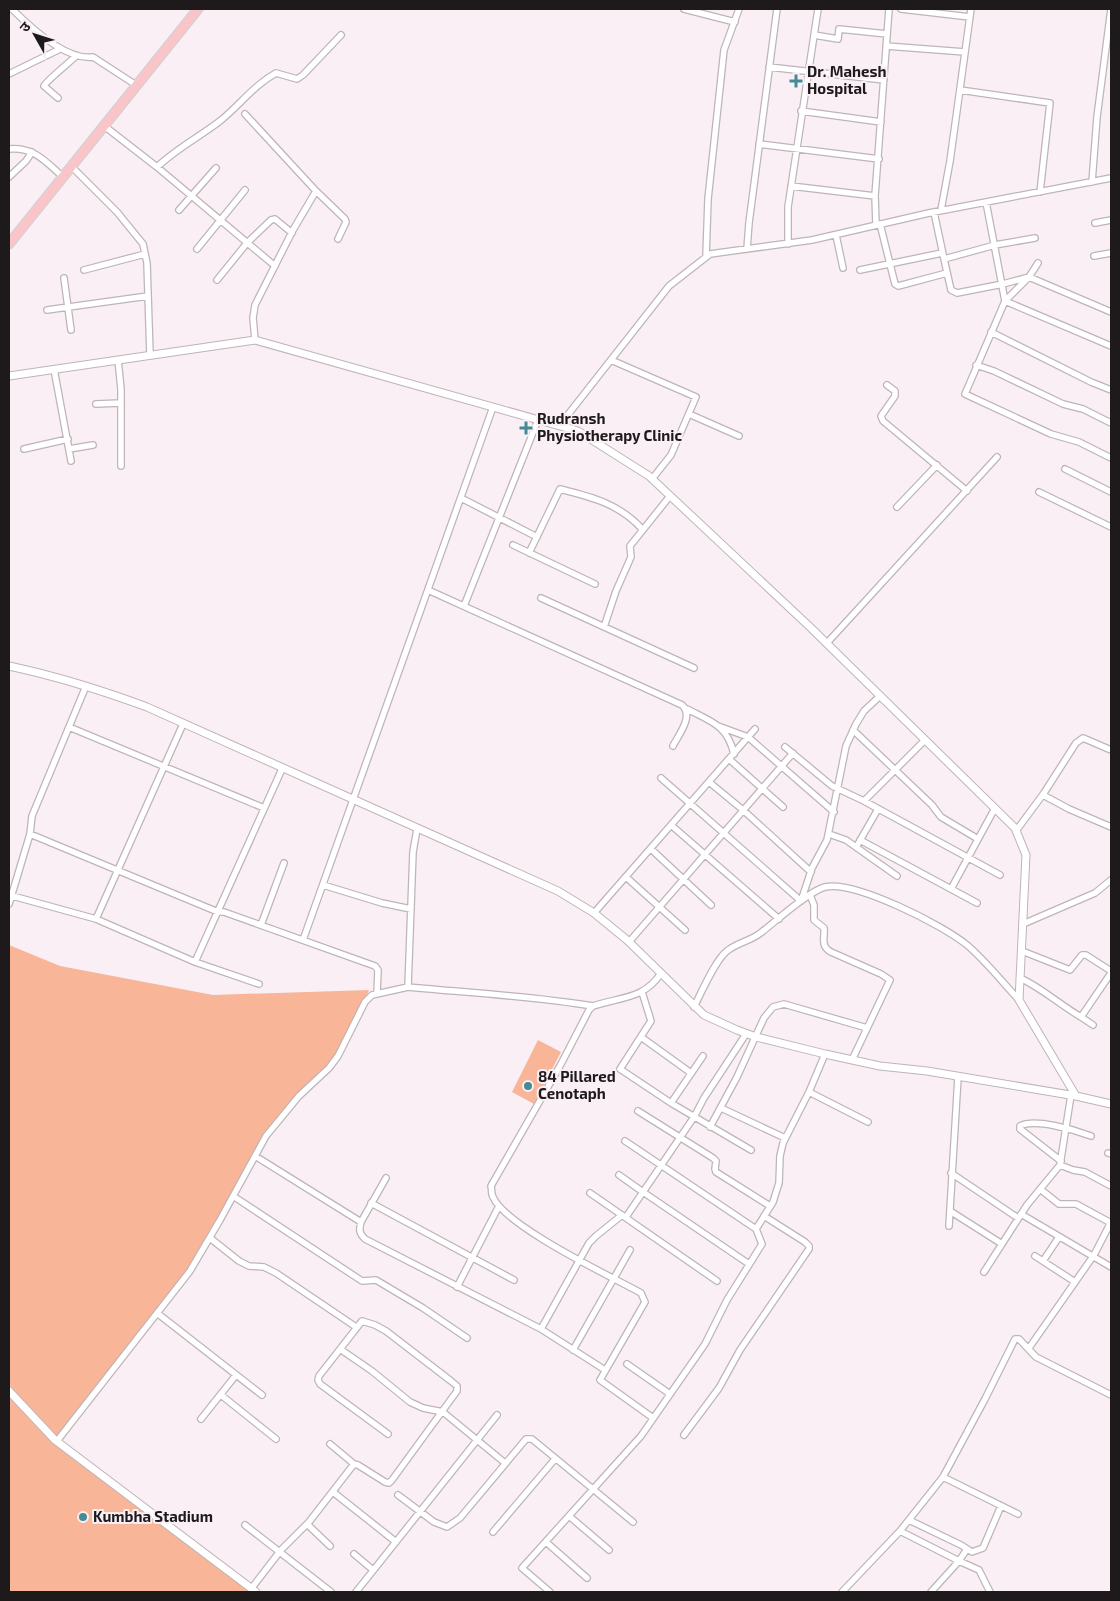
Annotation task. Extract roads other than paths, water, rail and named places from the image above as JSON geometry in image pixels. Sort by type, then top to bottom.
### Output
[{"type":"main road","points":[[9,244],[198,9]]},
{"type":"street","points":[[12,9],[60,49],[84,58],[93,56],[136,85]]},
{"type":"street","points":[[684,9],[735,22]]},
{"type":"street","points":[[706,257],[709,190],[724,50],[739,9]]},
{"type":"street","points":[[747,249],[777,9]]},
{"type":"street","points":[[788,244],[788,207],[801,111],[818,9]]},
{"type":"street","points":[[889,9],[875,196],[878,225],[893,281],[898,286],[947,273]]},
{"type":"street","points":[[901,9],[970,17]]},
{"type":"street","points":[[941,210],[950,161],[971,9]]},
{"type":"street","points":[[1092,182],[1097,117],[1111,9]]},
{"type":"street","points":[[814,36],[838,39],[839,29],[887,34]]},
{"type":"street","points":[[156,167],[170,154],[221,120],[266,79],[276,73],[297,79],[303,75],[341,35]]},
{"type":"street","points":[[886,46],[965,52]]},
{"type":"street","points":[[9,74],[60,49]]},
{"type":"street","points":[[58,98],[44,86],[46,82],[76,56]]},
{"type":"street","points":[[769,67],[884,80]]},
{"type":"street","points":[[960,90],[1050,103],[1040,192]]},
{"type":"street","points":[[801,111],[881,122]]},
{"type":"street","points":[[245,114],[316,191],[345,218],[346,222],[338,239]]},
{"type":"street","points":[[103,126],[156,167],[275,266]]},
{"type":"street","points":[[759,144],[879,159]]},
{"type":"street","points":[[9,149],[16,148],[37,154],[62,176]]},
{"type":"street","points":[[9,177],[26,161],[32,152]]},
{"type":"street","points":[[71,166],[118,212],[143,244],[147,263],[150,355]]},
{"type":"street","points":[[179,210],[216,168]]},
{"type":"street","points":[[559,426],[670,286],[710,254],[812,240],[941,210],[1111,178]]},
{"type":"street","points":[[791,186],[875,196]]},
{"type":"street","points":[[197,249],[245,190]]},
{"type":"street","points":[[255,340],[253,318],[255,305],[316,191]]},
{"type":"street","points":[[986,202],[1005,301]]},
{"type":"street","points":[[934,212],[951,290],[957,293],[1028,277],[1111,312]]},
{"type":"street","points":[[218,280],[248,243],[271,220],[275,219],[292,233]]},
{"type":"street","points":[[1095,223],[1111,220]]},
{"type":"street","points":[[836,235],[844,268]]},
{"type":"street","points":[[860,270],[1035,238]]},
{"type":"street","points":[[1094,256],[1111,253]]},
{"type":"street","points":[[84,270],[145,254]]},
{"type":"street","points":[[1038,263],[1028,277],[1005,301],[965,394],[1051,434],[1079,442],[1111,458]]},
{"type":"street","points":[[64,278],[71,330]]},
{"type":"street","points":[[47,310],[148,296]]},
{"type":"street","points":[[1005,301],[1111,346]]},
{"type":"street","points":[[991,332],[1091,382],[1111,390]]},
{"type":"street","points":[[9,376],[255,340],[578,431],[652,479],[826,643],[995,808],[1016,831],[1026,855],[1019,1000]]},
{"type":"street","points":[[118,360],[121,403],[121,466]]},
{"type":"street","points":[[611,360],[696,397],[671,455],[652,479]]},
{"type":"street","points":[[976,365],[994,371],[1063,404],[1083,409],[1111,423]]},
{"type":"street","points":[[54,370],[71,461]]},
{"type":"street","points":[[887,385],[894,391],[895,396],[881,416],[883,421],[967,491]]},
{"type":"street","points":[[96,404],[121,403]]},
{"type":"street","points":[[302,940],[494,407]]},
{"type":"street","points":[[689,414],[739,436]]},
{"type":"street","points":[[464,606],[538,420]]},
{"type":"street","points":[[24,449],[68,439]]},
{"type":"street","points":[[69,449],[93,445]]},
{"type":"street","points":[[826,643],[997,457]]},
{"type":"street","points":[[897,507],[936,465]]},
{"type":"street","points":[[1065,469],[1111,492]]},
{"type":"street","points":[[529,553],[560,489],[599,499],[612,505],[643,530]]},
{"type":"street","points":[[1039,492],[1111,528]]},
{"type":"street","points":[[604,627],[616,591],[631,557],[630,546],[670,496]]},
{"type":"street","points":[[461,498],[536,537]]},
{"type":"street","points":[[513,545],[595,584]]},
{"type":"street","points":[[428,590],[682,705],[718,726],[748,737],[834,812]]},
{"type":"street","points":[[541,598],[694,668]]},
{"type":"street","points":[[9,666],[60,678],[146,707],[558,891],[594,913],[629,942],[704,1015],[746,1034],[852,1060],[1074,1095],[1111,1104]]},
{"type":"street","points":[[9,904],[10,895],[30,834],[32,816],[86,686]]},
{"type":"street","points":[[801,901],[812,868],[829,834],[846,746],[864,711],[880,696]]},
{"type":"street","points":[[673,746],[685,724],[688,714],[687,709]]},
{"type":"street","points":[[96,919],[183,724]]},
{"type":"street","points":[[718,726],[729,737],[734,754]]},
{"type":"street","points":[[69,727],[264,808]]},
{"type":"street","points":[[594,913],[756,729]]},
{"type":"street","points":[[853,730],[941,817],[978,839]]},
{"type":"street","points":[[1016,831],[1071,750],[1083,738],[1111,750]]},
{"type":"street","points":[[864,801],[925,740]]},
{"type":"street","points":[[785,747],[838,790],[864,801],[1000,875]]},
{"type":"street","points":[[629,942],[793,753]]},
{"type":"street","points":[[729,759],[783,807]]},
{"type":"street","points":[[195,962],[282,769]]},
{"type":"street","points":[[660,778],[801,901]]},
{"type":"street","points":[[709,782],[812,872]]},
{"type":"street","points":[[1042,795],[1111,827]]},
{"type":"street","points":[[951,889],[995,808]]},
{"type":"street","points":[[856,848],[878,809]]},
{"type":"street","points":[[671,825],[778,918]]},
{"type":"street","points":[[408,987],[413,852],[417,829]]},
{"type":"street","points":[[30,834],[218,912],[224,912],[375,966],[378,970],[377,994]]},
{"type":"street","points":[[829,834],[846,840],[897,876]]},
{"type":"street","points":[[860,840],[977,903]]},
{"type":"street","points":[[651,848],[711,905]]},
{"type":"street","points":[[260,925],[284,863]]},
{"type":"street","points":[[626,877],[685,930]]},
{"type":"street","points":[[1023,924],[1095,893],[1111,880]]},
{"type":"street","points":[[323,885],[382,903],[411,909]]},
{"type":"street","points":[[694,1006],[719,960],[726,951],[756,937],[778,918],[823,887],[837,886],[874,897],[930,921],[967,945],[1019,1000],[1074,1095],[1060,1163],[1020,1216],[984,1272]]},
{"type":"street","points":[[10,895],[96,919],[195,962],[259,984]]},
{"type":"street","points":[[810,895],[814,906],[814,920],[824,928],[822,941],[825,948],[889,978],[887,987],[852,1060]]},
{"type":"street","points":[[1022,951],[1070,970],[1082,955],[1086,955],[1111,972],[1081,1016]]},
{"type":"street","points":[[57,1441],[190,1271],[275,1122],[329,1068],[338,1056],[365,1002],[372,995],[408,987],[486,993],[593,1006],[632,997],[655,983],[661,973]]},
{"type":"street","points":[[1020,978],[1093,1025]]},
{"type":"street","points":[[642,992],[651,1021],[620,1069],[671,1103],[751,1150]]},
{"type":"street","points":[[710,1127],[769,1010],[784,1004],[867,1028]]},
{"type":"street","points":[[593,1006],[589,1010],[561,1064],[491,1186],[492,1196],[499,1206],[532,1234],[641,1293],[645,1302],[600,1380],[653,1418]]},
{"type":"street","points":[[541,1329],[589,1244],[596,1236],[624,1216],[644,1192],[746,1034]]},
{"type":"street","points":[[641,1037],[691,1073]]},
{"type":"street","points":[[756,1230],[770,1206],[779,1183],[780,1156],[785,1138],[809,1092],[824,1054]]},
{"type":"street","points":[[671,1103],[703,1056]]},
{"type":"street","points":[[949,1226],[958,1077]]},
{"type":"street","points":[[809,1092],[868,1122]]},
{"type":"street","points":[[721,1108],[785,1138]]},
{"type":"street","points":[[638,1111],[716,1161],[714,1168],[720,1176],[770,1206]]},
{"type":"street","points":[[1090,1136],[1066,1127],[1033,1123],[1020,1126],[1020,1130],[1060,1163],[1073,1170],[1085,1172],[1111,1186]]},
{"type":"street","points":[[550,1592],[522,1568],[641,1436],[705,1344],[727,1300],[762,1244],[756,1230],[624,1141]]},
{"type":"street","points":[[255,1156],[360,1222]]},
{"type":"street","points":[[952,1173],[1020,1216],[1094,1255],[1111,1267]]},
{"type":"street","points":[[619,1175],[749,1264]]},
{"type":"street","points":[[386,1178],[360,1222],[360,1234],[365,1239],[541,1329],[605,1370]]},
{"type":"street","points":[[1028,1348],[1094,1255],[1111,1222],[1076,1204],[1059,1204],[1040,1189]]},
{"type":"street","points":[[590,1192],[717,1281]]},
{"type":"street","points":[[233,1196],[362,1281],[376,1280],[423,1308],[467,1338]]},
{"type":"street","points":[[371,1204],[514,1280]]},
{"type":"street","points":[[457,1287],[499,1206]]},
{"type":"street","points":[[950,1211],[1002,1244]]},
{"type":"street","points":[[684,1435],[718,1388],[740,1350],[809,1249],[805,1242],[764,1216]]},
{"type":"street","points":[[1043,1261],[1059,1237]]},
{"type":"street","points":[[210,1238],[239,1261],[249,1266],[264,1267],[276,1273],[356,1327]]},
{"type":"street","points":[[573,1350],[630,1250]]},
{"type":"street","points":[[1035,1256],[1075,1282]]},
{"type":"street","points":[[157,1313],[262,1395]]},
{"type":"street","points":[[330,1444],[354,1464],[389,1483],[457,1391],[457,1386],[386,1331],[362,1321],[319,1376],[318,1380],[320,1384],[388,1434]]},
{"type":"street","points":[[842,1592],[900,1531],[943,1477],[985,1399],[1013,1341],[1018,1338],[1036,1357],[1111,1395]]},
{"type":"street","points":[[340,1349],[410,1402],[423,1408],[443,1412],[505,1463]]},
{"type":"street","points":[[627,1364],[670,1394]]},
{"type":"street","points":[[201,1419],[236,1375]]},
{"type":"street","points":[[9,1391],[57,1441],[254,1590],[279,1552],[307,1524],[354,1464]]},
{"type":"street","points":[[221,1395],[276,1439]]},
{"type":"street","points":[[356,1592],[498,1415]]},
{"type":"street","points":[[398,1495],[419,1512],[441,1526],[447,1527],[460,1518],[526,1439],[532,1439],[633,1522]]},
{"type":"street","points":[[493,1532],[555,1459]]},
{"type":"street","points":[[943,1477],[1018,1514]]},
{"type":"street","points":[[333,1492],[396,1542]]},
{"type":"street","points":[[909,1520],[972,1552],[984,1548],[1001,1506]]},
{"type":"street","points":[[569,1516],[609,1550]]},
{"type":"street","points":[[307,1524],[330,1546]]},
{"type":"street","points":[[245,1525],[331,1592]]},
{"type":"street","points":[[900,1531],[979,1570],[990,1592]]},
{"type":"street","points":[[546,1542],[587,1578]]},
{"type":"street","points":[[931,1592],[959,1561],[967,1549]]},
{"type":"street","points":[[354,1554],[374,1570]]},
{"type":"place","name":"Dr. Mahesh Hospital","points":[[796,81]]},
{"type":"place","name":"Rudransh Physiotherapy Clinic","points":[[526,428]]},
{"type":"place","name":"84 Pillared Cenotaph","points":[[528,1086]]},
{"type":"place","name":"Kumbha Stadium","points":[[83,1517]]}]
